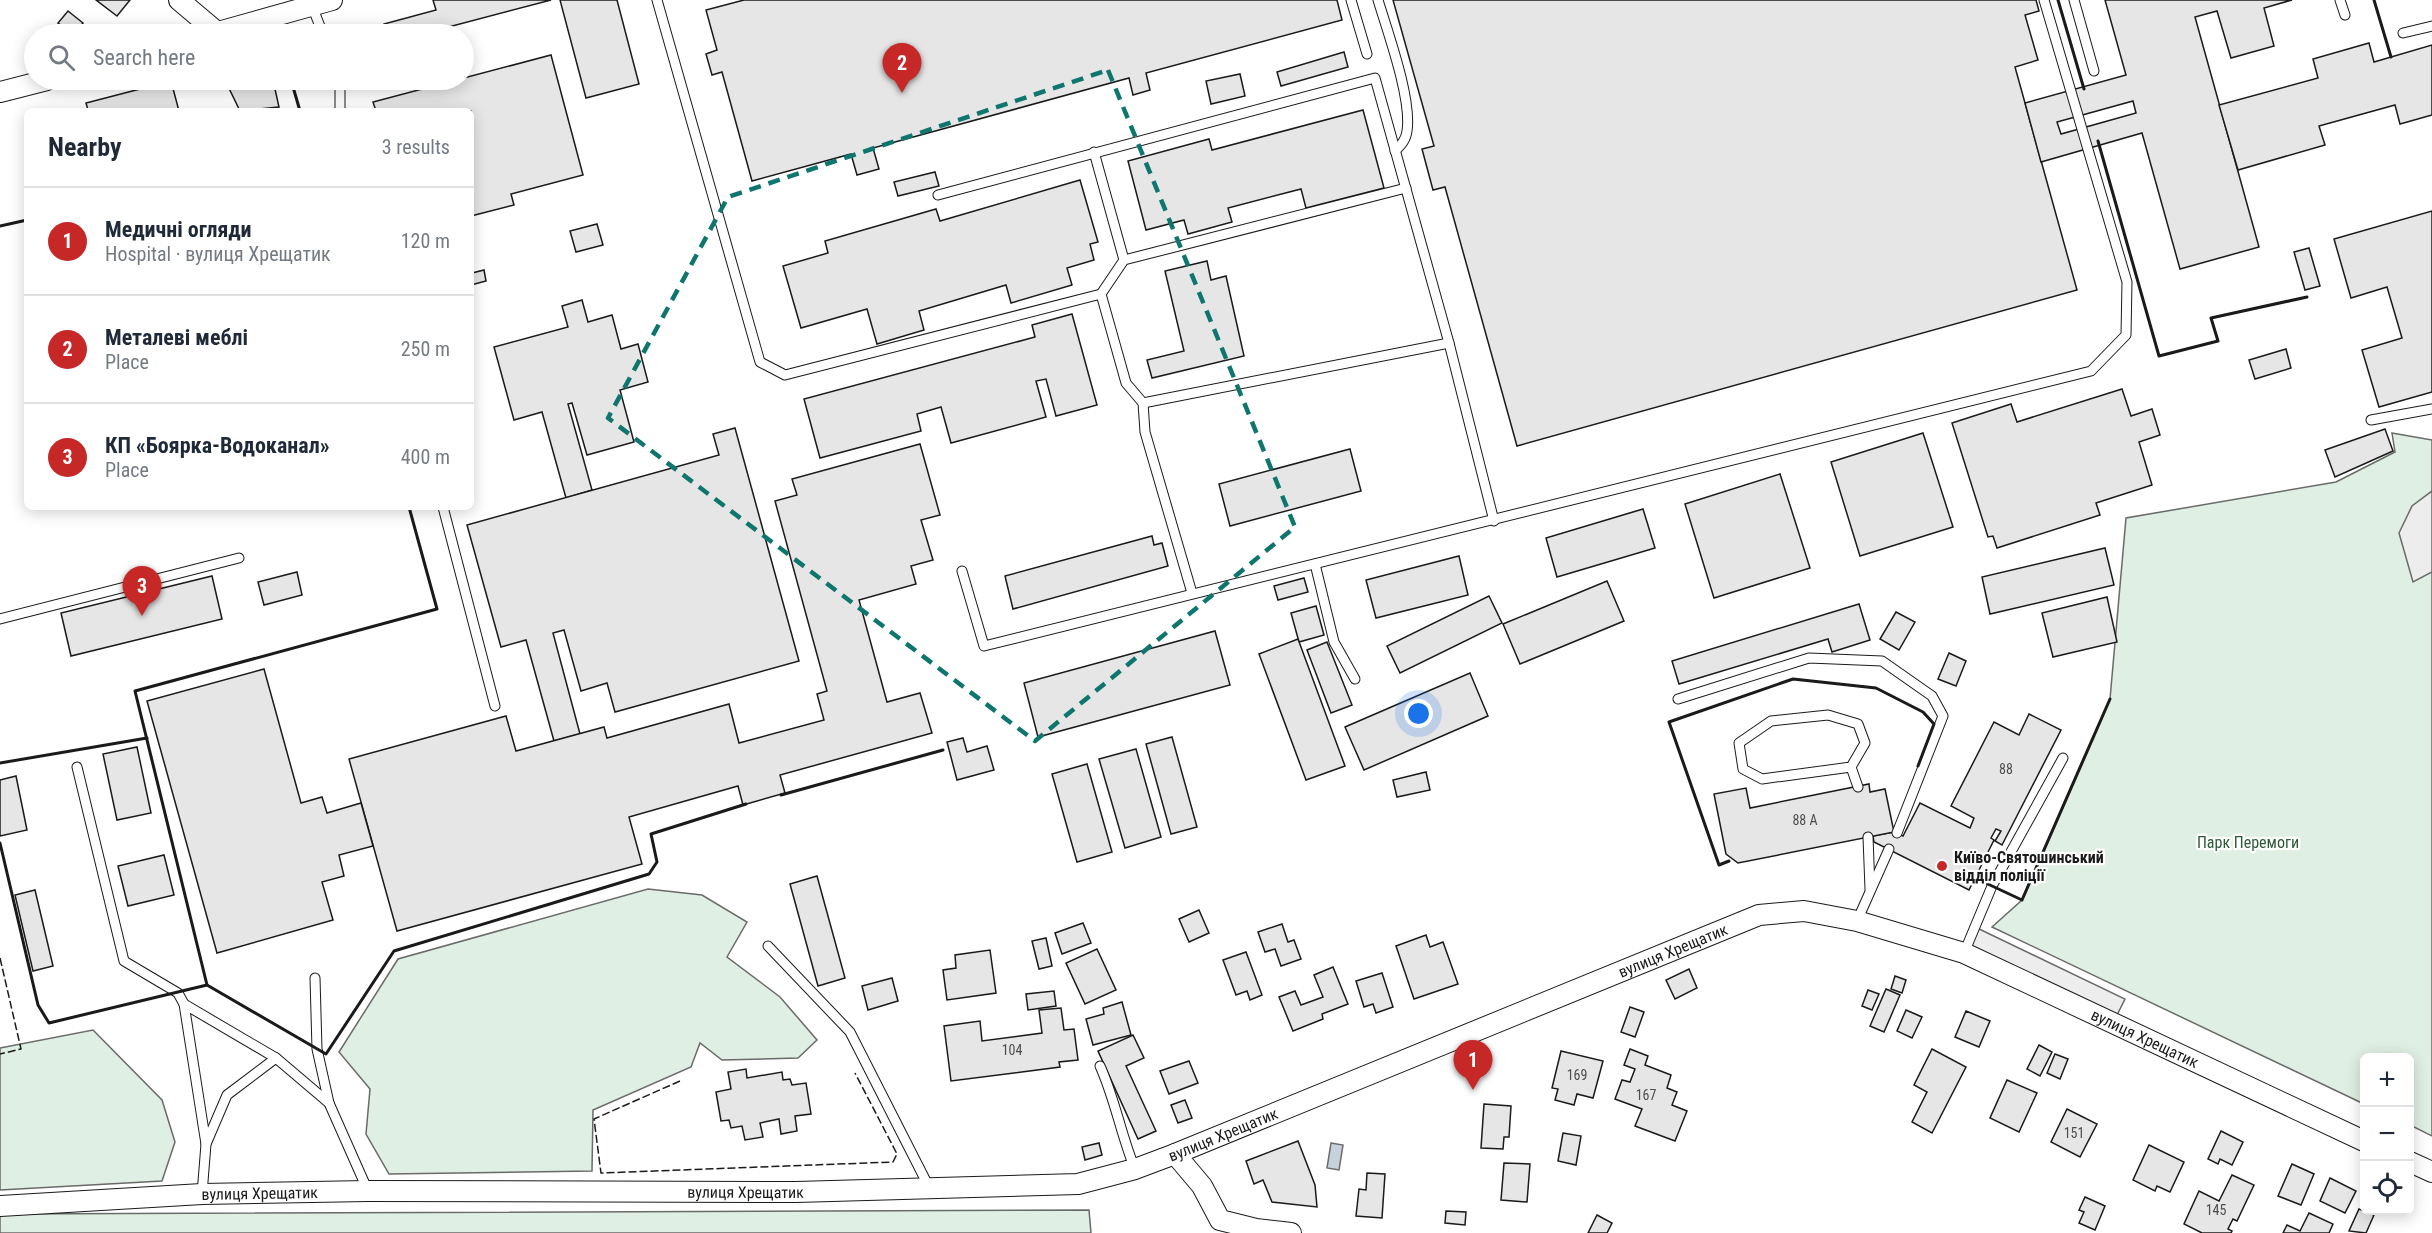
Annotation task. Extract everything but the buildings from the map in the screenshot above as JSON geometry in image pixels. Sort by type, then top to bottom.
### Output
[{"type":"street","points":[[179,0],[204,24]]},
{"type":"street","points":[[250,24],[332,0]]},
{"type":"street","points":[[0,92],[24,86]]},
{"type":"street","name":"вулиця Хрещатик","points":[[0,1206],[202,1194],[368,1191],[796,1192],[1078,1184],[1135,1169],[1175,1154],[1759,915],[1804,911],[1857,921],[1964,953],[2360,1139]]},
{"type":"street","points":[[1175,1154],[1202,1186],[1220,1220],[1256,1229],[1291,1233]]},
{"type":"street","points":[[2414,1164],[2432,1172]]},
{"type":"lane","points":[[657,0],[760,362],[785,375],[1101,294],[1124,260],[1406,188]]},
{"type":"lane","points":[[1352,0],[1367,54]]},
{"type":"lane","points":[[1378,0],[1397,63],[1407,121],[1407,133],[1402,144],[1395,151]]},
{"type":"lane","points":[[962,571],[984,646],[2091,371],[2126,335],[2127,282],[2044,0]]},
{"type":"lane","points":[[2074,0],[2094,71]]},
{"type":"lane","points":[[2340,0],[2344,15]]},
{"type":"lane","points":[[312,6],[319,24]]},
{"type":"lane","points":[[2403,33],[2432,26]]},
{"type":"lane","points":[[938,195],[1375,78],[1449,343],[1494,521]]},
{"type":"lane","points":[[340,90],[340,108]]},
{"type":"lane","points":[[1094,152],[1124,260]]},
{"type":"lane","points":[[1101,294],[1126,383],[1143,403],[1145,432],[1192,593]]},
{"type":"lane","points":[[1143,403],[1449,343]]},
{"type":"lane","points":[[2371,420],[2432,409]]},
{"type":"lane","points":[[444,510],[495,706]]},
{"type":"lane","points":[[0,619],[239,558]]},
{"type":"lane","points":[[1315,564],[1334,642],[1355,679]]},
{"type":"lane","points":[[1678,699],[1809,658],[1882,661],[1932,696],[1943,716],[1897,833]]},
{"type":"lane","points":[[1851,767],[1762,779],[1743,769],[1739,743],[1771,721],[1828,715],[1858,724],[1865,743],[1851,767],[1858,787]]},
{"type":"lane","points":[[1964,953],[1992,886],[2063,758]]},
{"type":"lane","points":[[77,767],[124,961],[178,993],[184,1004],[206,1144],[202,1194]]},
{"type":"lane","points":[[1868,837],[1870,891]]},
{"type":"lane","points":[[1857,921],[1889,849]]},
{"type":"lane","points":[[768,946],[850,1032],[930,1189]]},
{"type":"lane","points":[[315,978],[317,1049],[329,1103],[368,1191]]},
{"type":"lane","points":[[184,1004],[276,1058],[329,1103]]},
{"type":"lane","points":[[206,1144],[228,1095],[276,1058]]},
{"type":"lane","points":[[1100,1066],[1112,1093],[1126,1148],[1135,1169]]},
{"type":"highlighted area","points":[[1108,70],[1295,527],[1035,741],[608,418],[728,197]]},
{"type":"green space","name":"Парк Перемоги","points":[[2392,433],[2432,440],[2432,1136],[2414,1127],[2414,1053],[2360,1053],[2360,1102],[1992,927],[2022,900],[2110,699],[2126,518],[2336,482],[2395,452]]},
{"type":"green space","points":[[648,889],[702,895],[747,922],[727,957],[780,997],[817,1040],[798,1058],[722,1060],[700,1043],[691,1067],[593,1110],[592,1171],[389,1174],[366,1134],[370,1089],[339,1052],[398,959]]},
{"type":"green space","points":[[93,1030],[162,1100],[175,1142],[162,1181],[0,1190],[0,1048]]},
{"type":"green space","points":[[1089,1210],[1091,1233],[0,1233],[0,1214]]},
{"type":"shaded area","points":[[2432,491],[2432,572],[2413,582],[2399,533],[2412,506]]},
{"type":"shaded area","points":[[1975,927],[2125,999],[2116,1017],[1966,946]]},
{"type":"shaded area","points":[[1331,1143],[1343,1145],[1339,1170],[1327,1168]]},
{"type":"fence","points":[[0,958],[21,1049],[0,1054]]},
{"type":"fence","points":[[680,1081],[594,1119],[601,1173],[893,1162],[897,1154],[855,1073]]},
{"type":"wall","points":[[2058,0],[2084,89]]},
{"type":"wall","points":[[2374,0],[2391,57]]},
{"type":"wall","points":[[294,90],[299,108]]},
{"type":"wall","points":[[2098,141],[2159,356],[2218,341],[2211,318],[2307,297]]},
{"type":"wall","points":[[0,226],[24,221]]},
{"type":"wall","points":[[410,510],[437,609],[135,691],[207,985],[326,1054],[394,951],[649,874],[657,862],[651,834],[746,804]]},
{"type":"wall","points":[[1729,861],[1719,865],[1669,722],[1793,679],[1876,688],[1923,712],[1934,724],[1918,766]]},
{"type":"wall","points":[[1975,878],[2022,900],[2110,699]]},
{"type":"wall","points":[[0,763],[147,738]]},
{"type":"wall","points":[[781,795],[943,750]]},
{"type":"wall","points":[[0,843],[38,1005],[49,1023],[207,985]]},
{"type":"place","name":"Металеві меблі","points":[[902,93]]},
{"type":"place","name":"КП «Боярка-Водоканал»","points":[[142,616]]},
{"type":"place","name":"Київо-Святошинський відділ поліції","points":[[1942,866]]},
{"type":"place","name":"Медичні огляди","points":[[1473,1090]]}]
